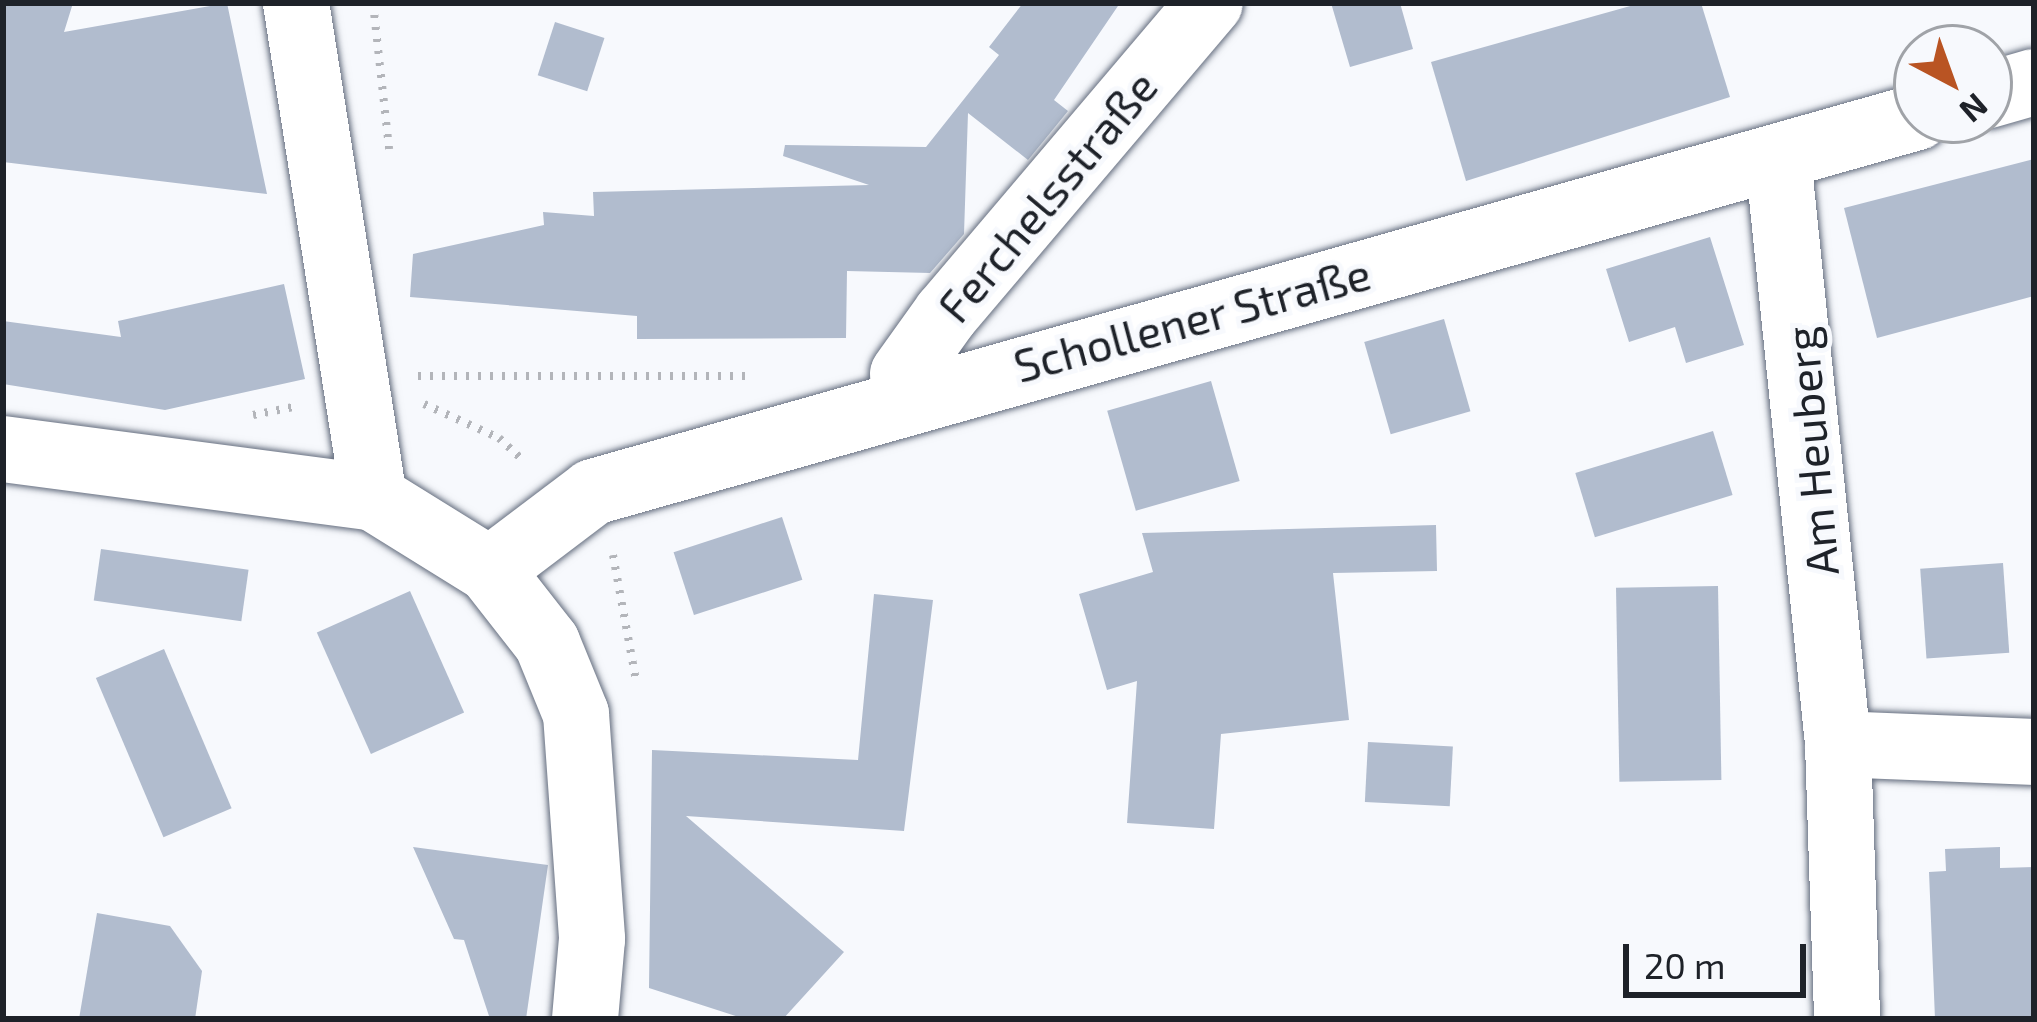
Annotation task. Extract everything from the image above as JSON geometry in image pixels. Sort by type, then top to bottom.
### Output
[{"type":"street","points":[[296,3],[374,498]]},
{"type":"street","name":"Ferchelsstraße","points":[[907,398],[903,374],[946,314],[1210,3]]},
{"type":"street","name":"Schollener Straße","points":[[490,570],[593,493],[907,398],[1893,124]]},
{"type":"street","name":"Am Heuberg","points":[[1778,158],[1838,744],[1847,1019]]},
{"type":"street","points":[[3,449],[374,498],[490,570],[547,643],[576,714],[591,894],[584,1019]]},
{"type":"street","points":[[1838,744],[2034,752]]},
{"type":"path","points":[[359,393],[418,376],[766,376]]},
{"type":"building","points":[[3,3],[73,3],[64,32],[227,3],[267,194],[3,162]]},
{"type":"building","points":[[1023,3],[1120,3],[1054,100],[1068,111],[1028,160],[968,113],[964,234],[930,273],[847,271],[846,338],[637,339],[637,316],[410,297],[413,254],[544,225],[543,212],[594,216],[593,192],[869,185],[783,156],[785,145],[926,147],[999,55],[989,47]]},
{"type":"building","points":[[1331,3],[1400,3],[1413,49],[1350,67]]},
{"type":"building","points":[[1641,3],[1701,3],[1730,97],[1466,181],[1431,62]]},
{"type":"building","points":[[555,22],[604,38],[587,91],[538,75]]},
{"type":"building","points":[[2034,159],[2034,296],[1877,338],[1844,208]]},
{"type":"building","points":[[1710,237],[1744,345],[1686,363],[1675,327],[1629,342],[1606,269]]},
{"type":"building","points":[[284,284],[305,379],[165,410],[3,384],[3,321],[121,337],[118,321]]},
{"type":"building","points":[[1444,319],[1470,411],[1391,434],[1364,342]]},
{"type":"building","points":[[1211,381],[1240,481],[1136,511],[1107,411]]},
{"type":"building","points":[[1713,431],[1733,495],[1595,537],[1575,473]]},
{"type":"building","points":[[782,517],[802,580],[694,615],[674,552]]},
{"type":"building","points":[[1436,525],[1437,571],[1333,573],[1349,720],[1221,734],[1214,829],[1127,823],[1137,681],[1107,690],[1079,594],[1153,572],[1142,533]]},
{"type":"building","points":[[101,549],[249,570],[241,621],[94,600]]},
{"type":"building","points":[[2003,563],[2009,653],[1926,659],[1920,569]]},
{"type":"building","points":[[1718,586],[1721,780],[1619,782],[1616,588]]},
{"type":"building","points":[[410,591],[464,713],[371,754],[317,632]]},
{"type":"building","points":[[874,594],[933,600],[904,831],[686,816],[844,952],[783,1019],[745,1019],[649,988],[652,750],[858,760]]},
{"type":"building","points":[[164,649],[232,808],[163,837],[96,678]]},
{"type":"building","points":[[1368,742],[1453,746],[1450,806],[1365,802]]},
{"type":"building","points":[[413,847],[548,865],[526,1019],[490,1019],[464,940],[454,939]]},
{"type":"building","points":[[2000,847],[2000,868],[2034,867],[2034,1019],[1935,1019],[1929,872],[1946,871],[1945,849]]},
{"type":"building","points":[[97,913],[170,926],[202,971],[195,1019],[79,1019]]}]
